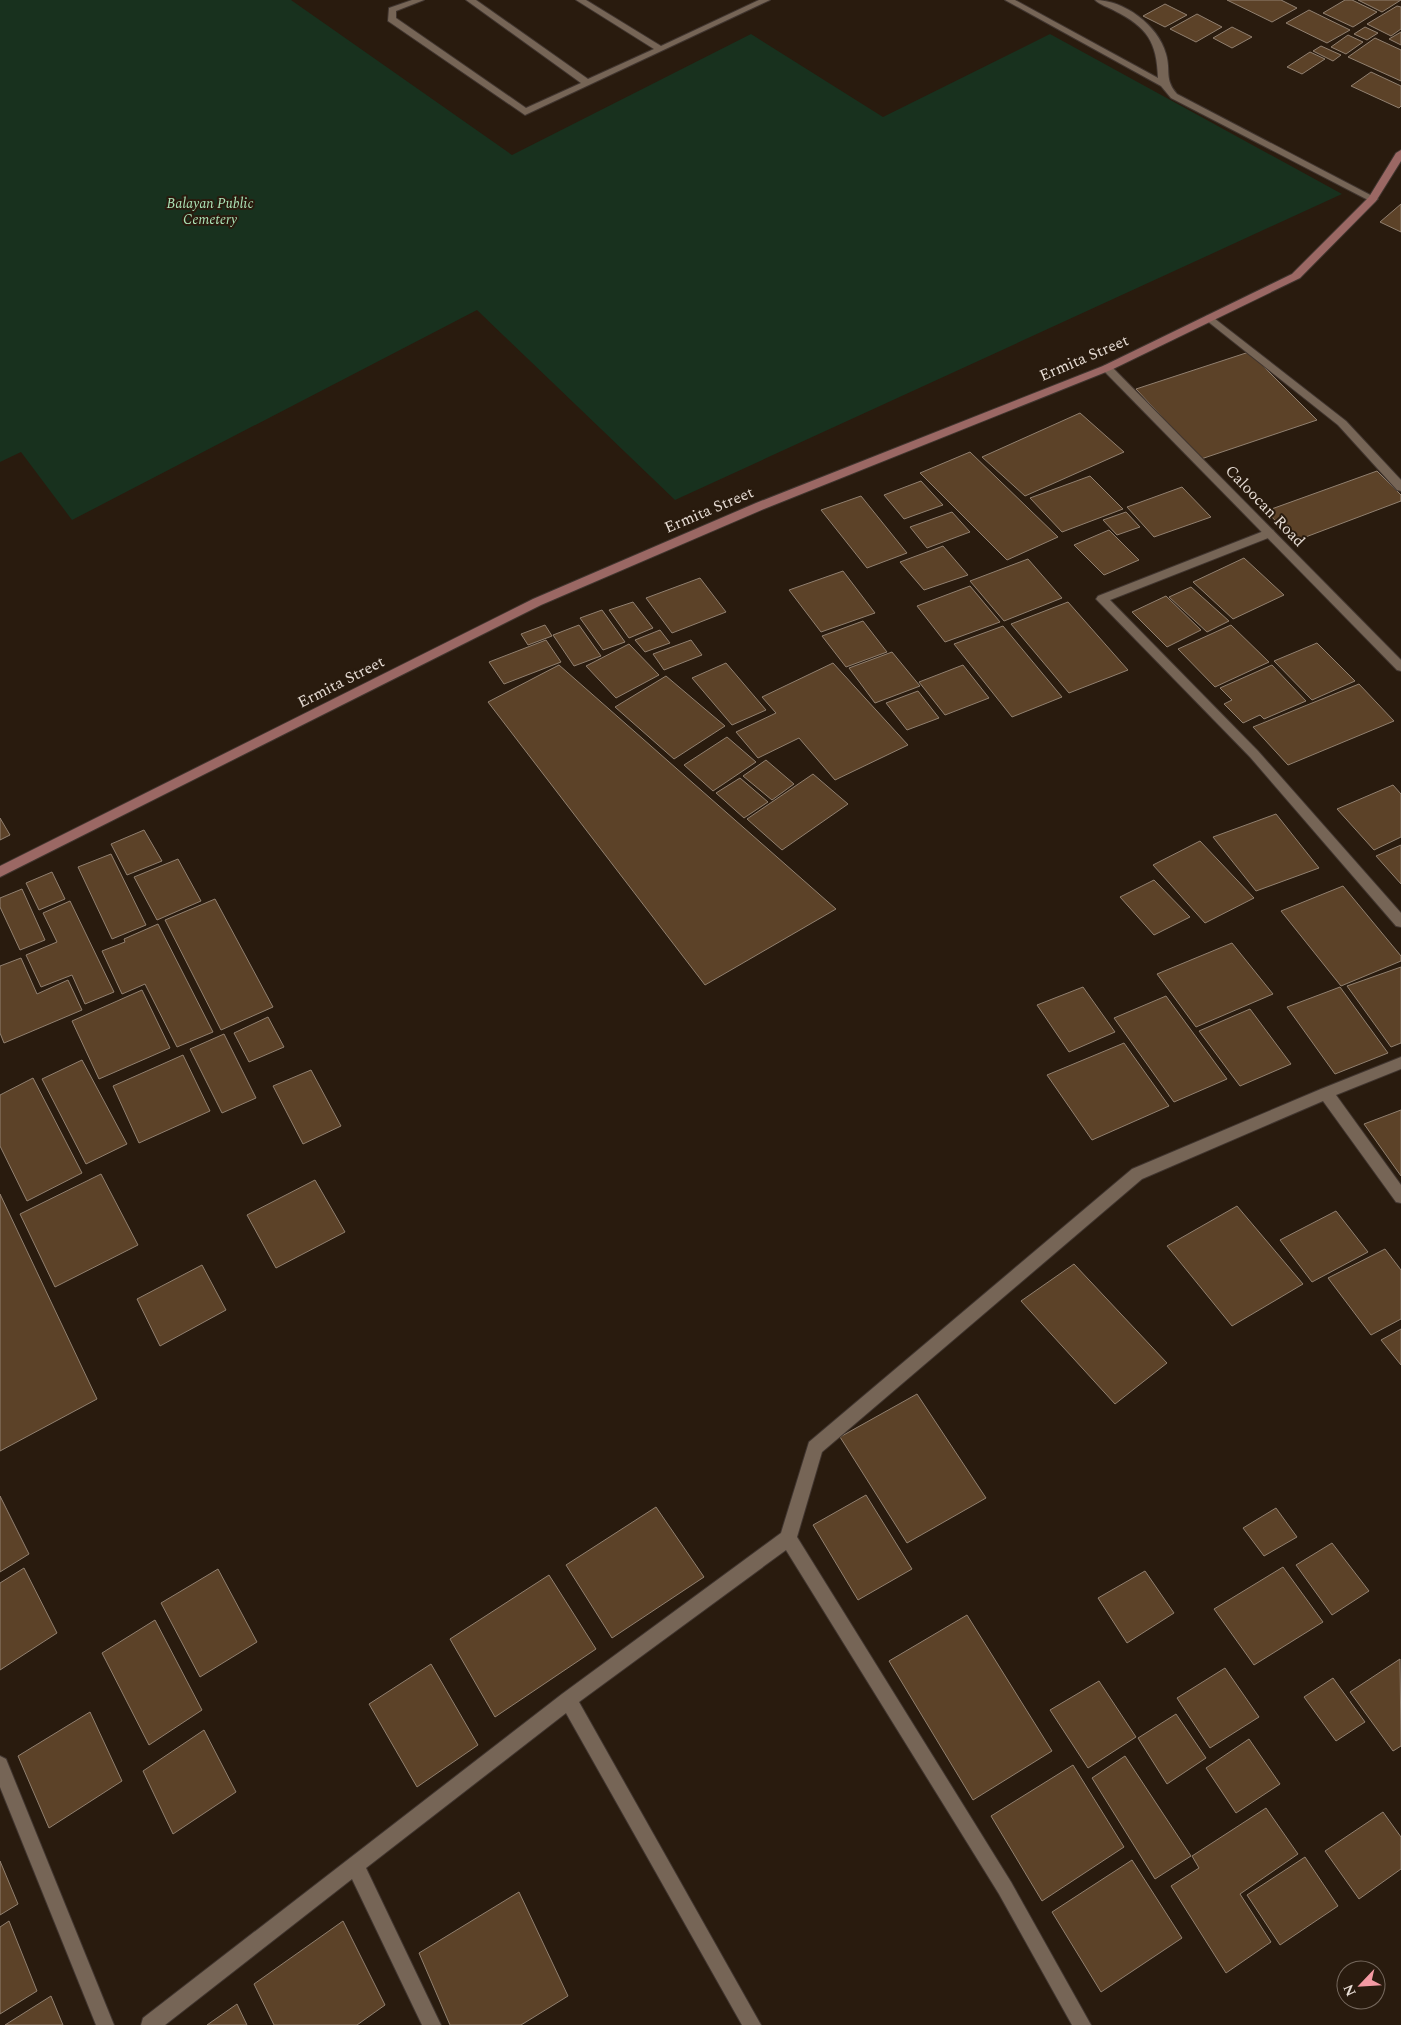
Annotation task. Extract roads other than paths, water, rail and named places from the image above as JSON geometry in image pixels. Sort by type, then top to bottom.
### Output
[{"type":"main road","name":"Ermita Street","points":[[0,872],[537,602],[760,506],[1107,368],[1296,276],[1373,199],[1401,153]]},
{"type":"street","points":[[420,0],[392,10],[391,19],[525,112],[766,0]]},
{"type":"street","points":[[470,0],[587,83]]},
{"type":"street","points":[[580,0],[660,49]]},
{"type":"street","points":[[1009,0],[1163,84],[1174,96],[1373,199]]},
{"type":"street","points":[[1099,0],[1126,12],[1149,30],[1162,56],[1163,84]]},
{"type":"street","points":[[1210,318],[1342,422],[1401,486]]},
{"type":"street","name":"Caloocan Road","points":[[1107,368],[1401,667]]},
{"type":"street","points":[[1269,533],[1102,598],[1254,754],[1401,922]]},
{"type":"street","points":[[150,2025],[568,1700],[788,1538],[815,1447],[1137,1174],[1401,1063]]},
{"type":"street","points":[[1326,1093],[1401,1197]]},
{"type":"street","points":[[788,1538],[1005,1888],[1082,2025]]},
{"type":"street","points":[[568,1700],[752,2025]]},
{"type":"street","points":[[0,1765],[105,2025]]},
{"type":"street","points":[[356,1865],[432,2025]]},
{"type":"park label","name":"Balayan Public Cemetery","points":[[210,212]]}]
